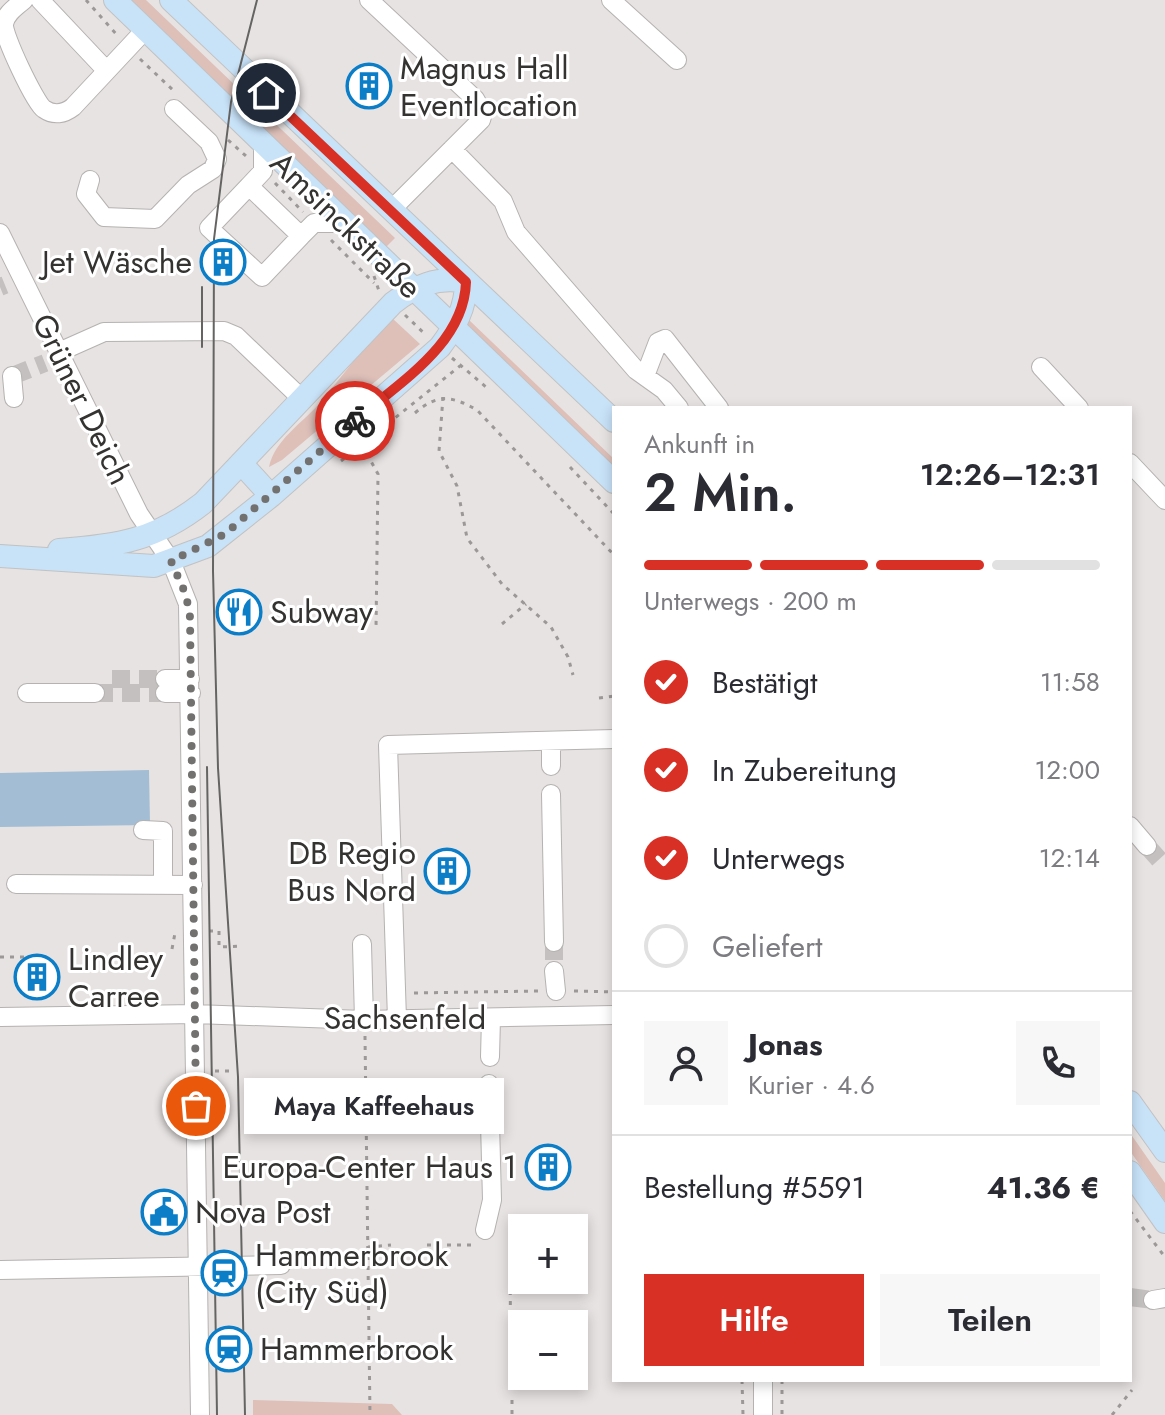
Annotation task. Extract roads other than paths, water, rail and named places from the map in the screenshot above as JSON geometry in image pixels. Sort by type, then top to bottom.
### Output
[{"type":"main road","name":"Amsinckstraße","points":[[115,0],[612,480]]},
{"type":"main road","name":"Amsinckstraße","points":[[171,0],[612,419]]},
{"type":"main road","points":[[451,278],[466,282],[466,295],[454,328],[440,347],[271,496],[208,546],[171,561],[131,567],[0,555],[80,549],[154,535],[203,503],[393,303],[412,288],[451,278]]},
{"type":"main road","points":[[241,463],[271,496]]},
{"type":"main road","points":[[1132,1105],[1165,1151]]},
{"type":"main road","points":[[1132,1175],[1165,1222]]},
{"type":"street","points":[[24,0],[2,21],[32,91],[46,110],[65,113],[145,30]]},
{"type":"street","points":[[40,0],[106,70]]},
{"type":"street","points":[[369,0],[481,106],[481,120],[391,210]]},
{"type":"street","points":[[611,0],[677,60]]},
{"type":"street","points":[[90,180],[86,194],[104,217],[149,220],[160,215],[188,185],[213,169],[217,159],[209,142],[179,105]]},
{"type":"street","points":[[263,146],[263,171],[209,228],[262,277],[308,230],[344,223]]},
{"type":"street","points":[[452,149],[503,201],[516,232],[641,373],[677,406]]},
{"type":"street","points":[[249,186],[308,230]]},
{"type":"street","name":"Grüner Deich","points":[[0,233],[14,281],[139,514],[171,561],[188,604],[200,1415]]},
{"type":"street","points":[[54,357],[104,332],[224,331],[236,336],[302,399]]},
{"type":"street","points":[[641,373],[658,342],[665,339],[717,406]]},
{"type":"street","points":[[1041,367],[1077,406]]},
{"type":"street","points":[[12,376],[14,398]]},
{"type":"street","points":[[1132,465],[1165,500]]},
{"type":"street","points":[[165,686],[190,686]]},
{"type":"street","points":[[27,693],[95,693]]},
{"type":"street","points":[[397,1019],[388,745],[612,739]]},
{"type":"street","points":[[551,741],[551,766]]},
{"type":"street","points":[[551,794],[554,942]]},
{"type":"street","points":[[1132,828],[1147,846]]},
{"type":"street","points":[[143,830],[163,831],[163,884]]},
{"type":"street","points":[[16,884],[193,885]]},
{"type":"street","points":[[362,944],[364,1020]]},
{"type":"street","points":[[554,971],[556,991]]},
{"type":"street","name":"Sachsenfeld","points":[[0,1017],[195,1014],[364,1020],[612,1015]]},
{"type":"street","points":[[490,1057],[491,1018]]},
{"type":"street","points":[[485,1230],[492,1200],[489,1084]]},
{"type":"street","points":[[0,1270],[281,1265]]},
{"type":"street","points":[[763,1382],[763,1415]]},
{"type":"water","points":[[149,770],[150,825],[0,827],[0,773]]},
{"type":"tunnel","points":[[0,287],[5,285]]},
{"type":"tunnel","points":[[12,376],[45,363]]},
{"type":"tunnel","points":[[112,679],[165,679]]},
{"type":"tunnel","points":[[95,693],[165,693]]},
{"type":"tunnel","points":[[1147,846],[1165,866]]},
{"type":"tunnel","points":[[554,942],[554,971]]},
{"type":"tunnel","points":[[1132,1297],[1153,1300]]},
{"type":"tram line","points":[[245,1415],[238,1077],[218,768],[213,571],[214,239],[231,102],[257,0]]},
{"type":"tram line","points":[[202,287],[202,347]]},
{"type":"tram line","points":[[207,767],[217,1415]]},
{"type":"place","name":"Magnus Hall Eventlocation","points":[[369,86]]},
{"type":"place","name":"Jet Wäsche","points":[[223,262]]},
{"type":"place","name":"Subway","points":[[239,612]]},
{"type":"place","name":"DB Regio Bus Nord","points":[[447,871]]},
{"type":"place","name":"Lindley Carree","points":[[37,977]]},
{"type":"place","name":"Maya Kaffeehaus","points":[[196,1106]]},
{"type":"place","name":"Europa-Center Haus 1","points":[[548,1167]]},
{"type":"place","name":"Nova Post","points":[[164,1212]]},
{"type":"place","name":"Hammerbrook (City Süd)","points":[[224,1273]]},
{"type":"place","name":"Hammerbrook","points":[[229,1349]]}]
